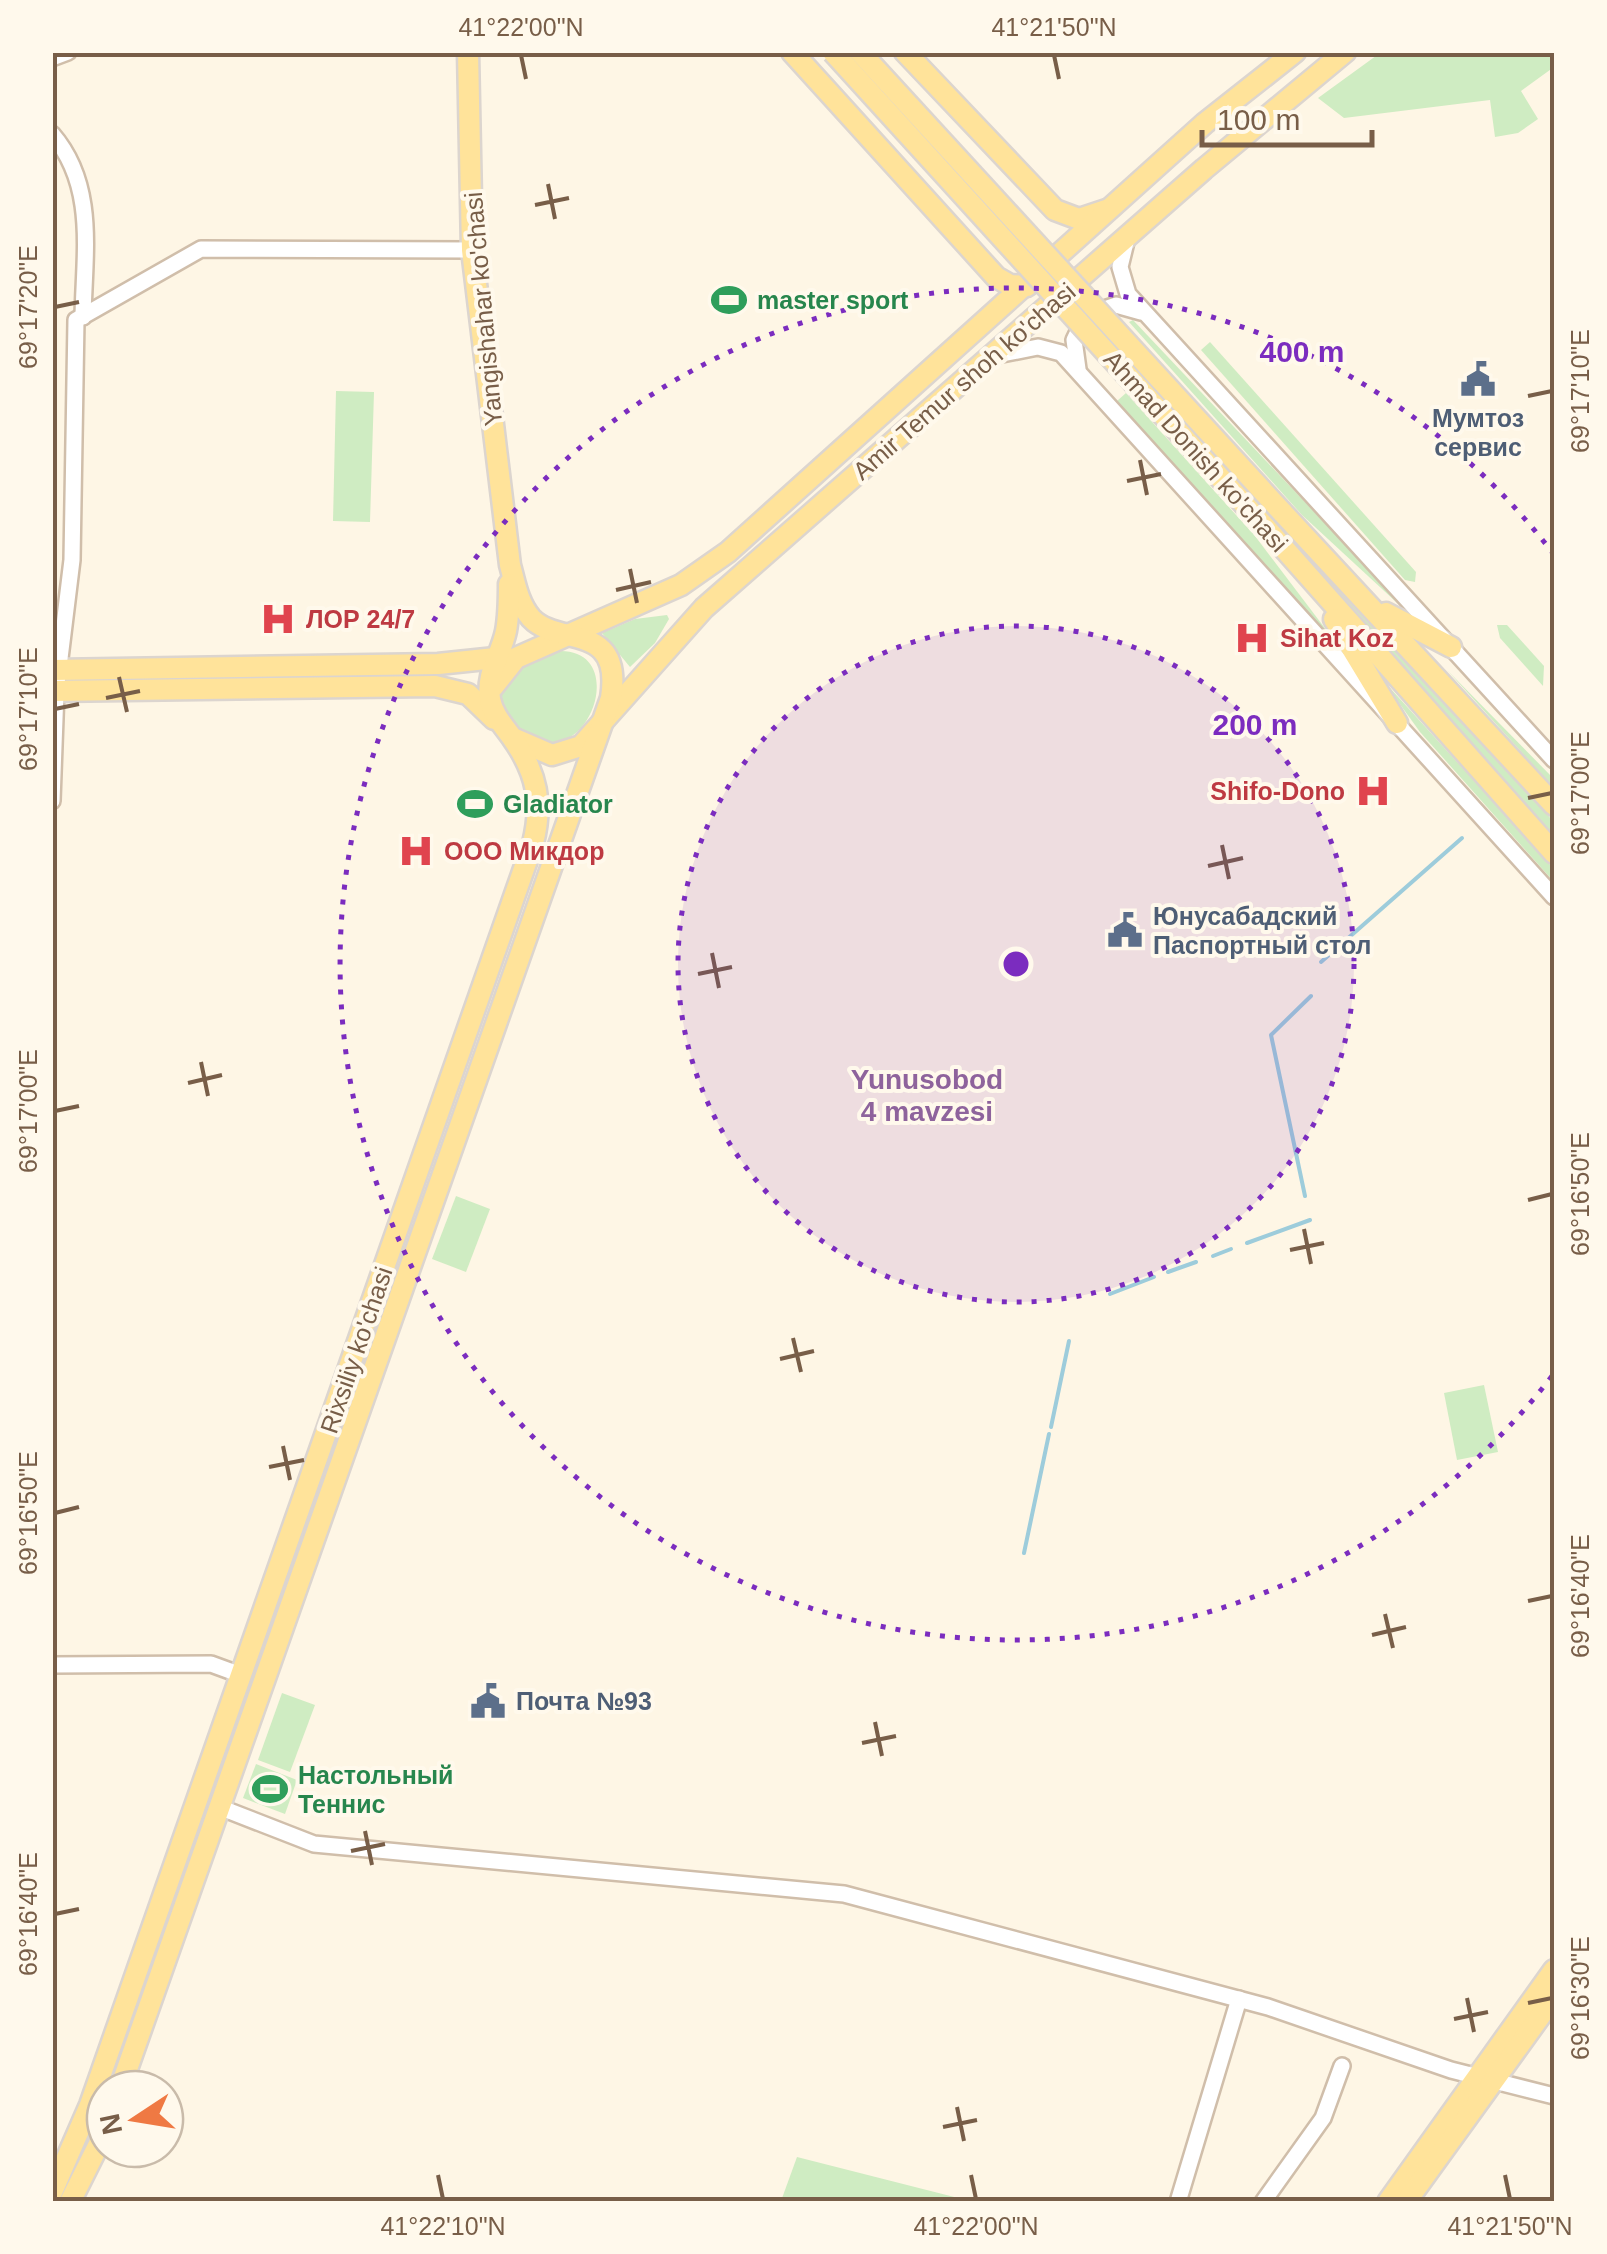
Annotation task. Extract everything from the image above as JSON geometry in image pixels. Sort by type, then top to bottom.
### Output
[{"type":"main road","name":"Yangishahar ko'chasi","points":[[468,52],[472,250],[510,565],[506,631],[495,658]]},
{"type":"main road","points":[[792,52],[996,276],[1010,285],[1027,286]]},
{"type":"main road","name":"Ahmad Donish ko'chasi","points":[[832,52],[1266,527],[1554,852]]},
{"type":"main road","name":"Ahmad Donish ko'chasi","points":[[860,52],[1554,805]]},
{"type":"main road","points":[[905,52],[1059,213],[1079,218],[1117,205]]},
{"type":"main road","name":"Amir Temur shoh ko'chasi","points":[[491,704],[500,673],[527,653],[681,585],[704,570],[1027,286],[1222,108],[1294,52]]},
{"type":"main road","name":"Amir Temur shoh ko'chasi","points":[[55,680],[441,686],[472,697],[508,733],[531,749],[558,755],[581,746],[704,608],[1127,237],[1345,52]]},
{"type":"main road","points":[[884,413],[884,430],[892,437],[901,436]]},
{"type":"main road","name":"Yangishahar ko'chasi","points":[[510,565],[528,615],[546,628],[572,632]]},
{"type":"main road","points":[[1308,574],[1397,723]]},
{"type":"main road","points":[[1374,606],[1451,647]]},
{"type":"main road","points":[[572,632],[595,645],[609,666],[611,698],[600,725]]},
{"type":"main road","name":"Amir Temur shoh ko'chasi","points":[[55,680],[438,664],[527,653]]},
{"type":"main road","points":[[495,658],[489,684],[491,704],[508,733]]},
{"type":"main road","name":"Rixsiliy ko'chasi","points":[[127,2069],[600,725]]},
{"type":"main road","name":"Rixsiliy ko'chasi","points":[[112,2069],[241,1676],[501,938],[540,812],[534,780],[508,733]]},
{"type":"main road","points":[[501,938],[514,936],[523,946]]},
{"type":"main road","points":[[268,1598],[290,1606]]},
{"type":"main road","points":[[1406,2202],[1554,1970]]},
{"type":"main road","points":[[1388,2202],[1554,1996]]},
{"type":"main road","name":"Rixsiliy ko'chasi","points":[[52,2192],[85,2136]]},
{"type":"main road","points":[[70,2202],[86,2169]]},
{"type":"street","points":[[52,58],[68,52]]},
{"type":"street","points":[[52,134],[72,163],[84,197],[83,317]]},
{"type":"street","points":[[1127,237],[1120,259],[1122,280],[1144,314],[1554,760]]},
{"type":"street","points":[[52,801],[55,680],[72,560],[76,320],[202,249],[472,250]]},
{"type":"street","points":[[1083,377],[1073,348],[1086,315],[1116,305],[1144,314]]},
{"type":"street","name":"Ahmad Donish ko'chasi","points":[[992,356],[1050,348],[1083,377],[1554,897]]},
{"type":"street","points":[[52,1665],[211,1664],[241,1676]]},
{"type":"street","points":[[220,1807],[314,1844],[844,1894],[1239,2000],[1554,2096]]},
{"type":"street","points":[[1178,2202],[1239,2000]]},
{"type":"street","points":[[1263,2202],[1324,2118],[1342,2066]]},
{"type":"green space","points":[[1380,53],[1554,53],[1554,67],[1521,91],[1538,119],[1518,133],[1495,137],[1490,100],[1344,118],[1318,98]]},
{"type":"green space","points":[[1133,320],[1421,625],[1302,515],[1129,322]]},
{"type":"green space","points":[[1210,342],[1416,572],[1415,582],[1405,580],[1201,350]]},
{"type":"green space","points":[[336,391],[374,392],[370,522],[333,521]]},
{"type":"green space","points":[[1126,393],[1255,536],[1349,660],[1117,401]]},
{"type":"green space","points":[[1294,544],[1360,608],[1554,822],[1554,837]]},
{"type":"green space","points":[[667,615],[669,619],[655,643],[630,667],[602,633],[635,619]]},
{"type":"green space","points":[[1497,625],[1507,625],[1544,666],[1543,686],[1500,638]]},
{"type":"green space","points":[[559,651],[581,656],[593,670],[597,689],[582,727],[566,739],[546,742],[514,723],[504,709],[500,692],[514,670]]},
{"type":"green space","points":[[1447,670],[1554,779],[1554,788]]},
{"type":"green space","points":[[1381,678],[1554,869],[1554,882],[1420,732]]},
{"type":"green space","points":[[456,1196],[490,1209],[466,1272],[432,1259]]},
{"type":"green space","points":[[1484,1385],[1498,1452],[1457,1460],[1444,1393]]},
{"type":"green space","points":[[282,1693],[315,1705],[290,1772],[258,1760]]},
{"type":"green space","name":"Настольный Теннис","points":[[256,1764],[297,1780],[285,1814],[243,1798]]},
{"type":"green space","points":[[797,2157],[970,2201],[781,2201]]},
{"type":"waterway","points":[[1321,962],[1462,838]]},
{"type":"waterway","points":[[1305,1196],[1271,1035],[1311,996]]},
{"type":"waterway","points":[[1247,1243],[1310,1220]]},
{"type":"waterway","points":[[1213,1256],[1231,1249]]},
{"type":"waterway","points":[[1168,1272],[1196,1262]]},
{"type":"waterway","points":[[1110,1294],[1154,1277]]},
{"type":"waterway","points":[[1051,1427],[1069,1341]]},
{"type":"waterway","points":[[1024,1553],[1049,1434]]},
{"type":"place","name":"master sport","points":[[729,300]]},
{"type":"place","name":"Мумтоз сервис","points":[[1478,379]]},
{"type":"place","name":"ЛОР 24/7","points":[[278,619]]},
{"type":"place","name":"Sihat Koz","points":[[1252,638]]},
{"type":"place","name":"Shifo-Dono","points":[[1373,791]]},
{"type":"place","name":"Gladiator","points":[[475,804]]},
{"type":"place","name":"ООО Микдор","points":[[416,851]]},
{"type":"place","name":"Юнусабадский Паспортный стол","points":[[1125,930]]},
{"type":"place","name":"Почта №93","points":[[488,1701]]},
{"type":"place","name":"Настольный Теннис","points":[[270,1789]]},
{"type":"district","name":"Yunusobod 4 mavzesi","points":[[927,1095]]}]
